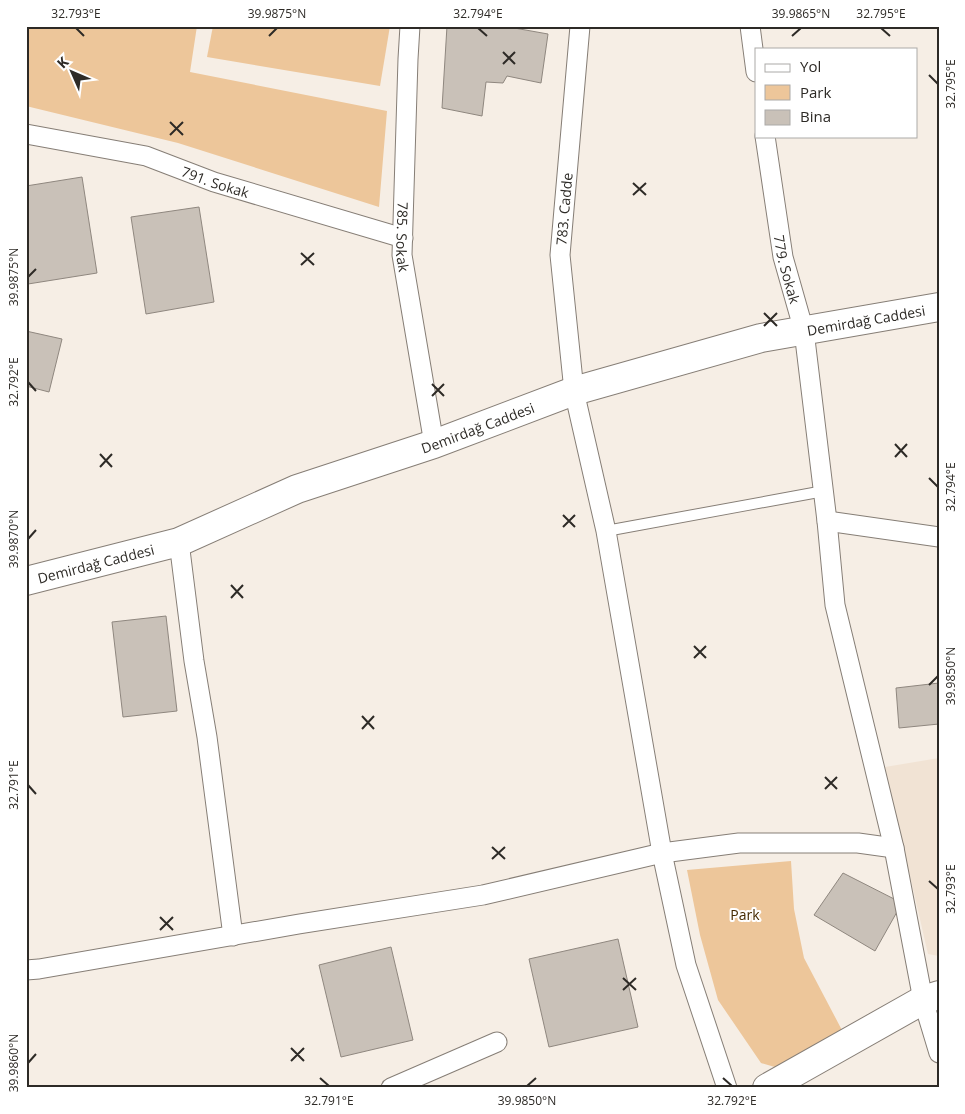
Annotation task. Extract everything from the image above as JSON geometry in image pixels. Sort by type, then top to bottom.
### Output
[{"type":"street","name":"785. Sokak","points":[[410,26],[402,255],[434,444]]},
{"type":"street","name":"783. Cadde","points":[[580,26],[560,255],[574,391],[606,531],[662,853],[686,965],[727,1088]]},
{"type":"street","points":[[750,26],[755,64]]},
{"type":"street","name":"791. Sokak","points":[[26,134],[146,156],[214,182],[402,238]]},
{"type":"street","name":"779. Sokak","points":[[765,138],[782,257],[804,331],[824,491],[835,605],[931,998],[939,1053]]},
{"type":"street","name":"Demirdağ Caddesi","points":[[26,581],[179,542],[297,489],[434,444],[574,391],[761,338],[939,307]]},
{"type":"street","points":[[827,521],[939,537]]},
{"type":"street","points":[[179,542],[233,936]]},
{"type":"street","points":[[26,970],[483,895],[662,853],[739,843],[858,843],[894,848]]},
{"type":"street","points":[[767,1088],[931,998]]},
{"type":"street","points":[[391,1088],[497,1042]]},
{"type":"lane","points":[[606,531],[824,491]]},
{"type":"shaded area","points":[[939,758],[939,956],[928,954],[885,767]]},
{"type":"green space","points":[[26,26],[197,26],[190,72],[387,111],[379,207],[178,143],[26,106]]},
{"type":"green space","points":[[213,26],[390,26],[380,86],[207,57]]},
{"type":"green space","name":"Park","points":[[791,861],[794,909],[804,958],[844,1034],[785,1070],[761,1063],[718,1000],[700,935],[687,870]]},
{"type":"building","points":[[447,26],[503,26],[548,34],[541,83],[507,76],[503,83],[486,82],[482,116],[442,108]]},
{"type":"building","points":[[82,177],[97,273],[28,284],[26,273],[26,186]]},
{"type":"building","points":[[199,207],[214,302],[146,314],[131,217]]},
{"type":"building","points":[[26,331],[62,339],[49,392],[26,386]]},
{"type":"building","points":[[166,616],[177,711],[123,717],[112,622]]},
{"type":"building","points":[[939,683],[939,724],[899,728],[896,688]]},
{"type":"building","points":[[843,873],[902,903],[875,951],[814,915]]},
{"type":"building","points":[[618,939],[638,1027],[549,1047],[529,959]]},
{"type":"building","points":[[391,947],[413,1040],[341,1057],[319,965]]}]
